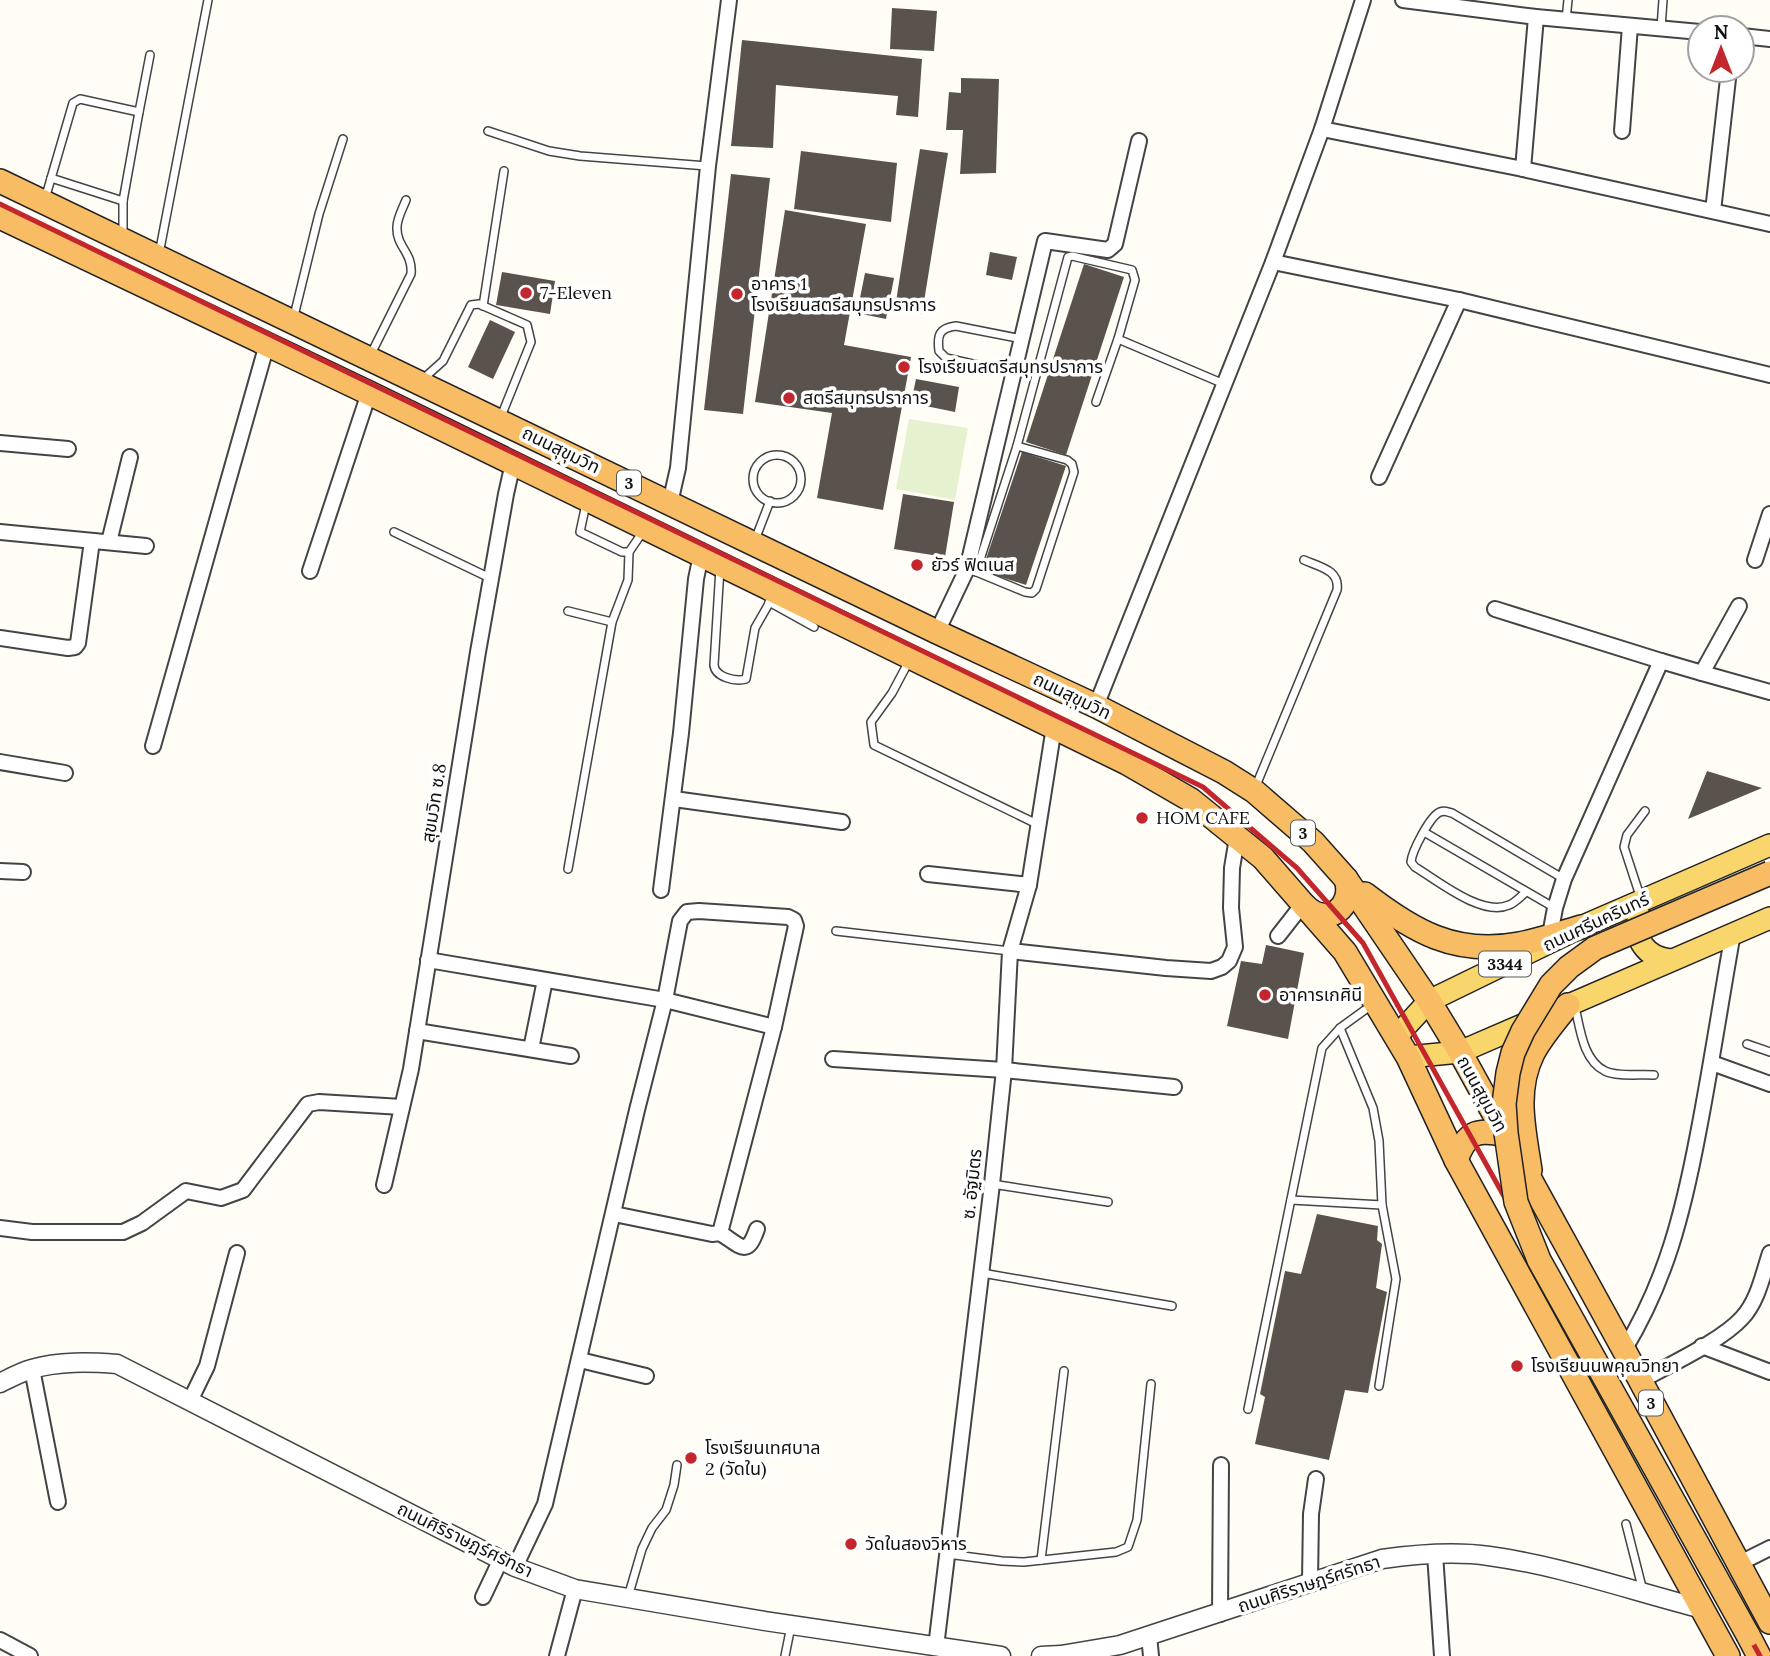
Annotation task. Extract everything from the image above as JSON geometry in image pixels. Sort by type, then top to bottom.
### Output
[{"type":"highway","name":"ถนนสุขุมวิท","points":[[0,181],[1096,706],[1224,772],[1254,791],[1313,842],[1346,879],[1429,1000],[1624,1350],[1770,1622]]},
{"type":"highway","name":"ถนนสุขุมวิท","points":[[0,217],[646,527],[711,559],[772,597],[910,658],[1054,727],[1162,782],[1191,800],[1263,858],[1345,952],[1377,1002],[1408,1057],[1456,1160],[1703,1609],[1723,1652]]},
{"type":"highway","points":[[1759,1656],[1539,1260],[1516,1202],[1509,1169],[1504,1104],[1513,1053],[1523,1031],[1551,985],[1569,967],[1595,948],[1770,873]]},
{"type":"highway","points":[[1303,904],[1316,914],[1333,914],[1340,909],[1349,895],[1346,879]]},
{"type":"highway","points":[[1346,879],[1398,920],[1427,935],[1454,944],[1488,947],[1518,944],[1581,927]]},
{"type":"highway","points":[[1531,1184],[1520,1103],[1525,1077],[1533,1053],[1571,1004]]},
{"type":"highway","points":[[1456,1160],[1462,1144],[1473,1133],[1490,1131],[1504,1135]]},
{"type":"main road","name":"ถนนศรีนครินทร์","points":[[1396,1037],[1429,1000],[1581,927],[1770,845]]},
{"type":"main road","points":[[1647,898],[1639,915],[1638,936],[1642,946],[1650,953],[1670,960]]},
{"type":"main road","points":[[1408,1057],[1460,1052],[1770,918]]},
{"type":"street","points":[[670,503],[678,468],[708,166],[729,0]]},
{"type":"street","points":[[1096,706],[1273,262],[1322,129],[1363,0]]},
{"type":"street","points":[[1403,0],[1536,17],[1686,31]]},
{"type":"street","points":[[1523,169],[1536,17]]},
{"type":"street","points":[[1622,131],[1630,26]]},
{"type":"street","points":[[1713,211],[1727,84]]},
{"type":"street","points":[[1322,129],[1523,169],[1770,223]]},
{"type":"street","points":[[937,632],[971,570],[1045,241],[1108,250],[1115,244],[1139,141]]},
{"type":"street","points":[[1273,262],[1459,300],[1770,375]]},
{"type":"street","points":[[1379,477],[1459,300]]},
{"type":"street","points":[[153,746],[267,344]]},
{"type":"street","points":[[310,571],[369,393]]},
{"type":"street","points":[[0,443],[68,449]]},
{"type":"street","points":[[109,542],[130,457]]},
{"type":"street","name":"สุขมวิท ซ.8","points":[[384,1185],[417,1031],[478,652],[513,463]]},
{"type":"street","points":[[1755,560],[1770,514]]},
{"type":"street","points":[[0,532],[146,546]]},
{"type":"street","points":[[0,638],[75,647],[78,643],[92,541]]},
{"type":"street","points":[[661,890],[674,799],[694,600],[711,559]]},
{"type":"street","points":[[1702,673],[1739,606]]},
{"type":"street","points":[[1495,609],[1661,662],[1770,692]]},
{"type":"street","points":[[1550,935],[1564,879],[1661,662]]},
{"type":"street","name":"ซ. อัฐมิตร","points":[[936,1647],[992,1184],[1004,1070],[1010,951],[1029,884],[1054,727]]},
{"type":"street","points":[[0,762],[65,773]]},
{"type":"street","points":[[674,799],[842,822]]},
{"type":"street","points":[[1010,951],[1166,968],[1211,971],[1222,967],[1235,947],[1230,908],[1237,838]]},
{"type":"street","points":[[0,871],[23,872]]},
{"type":"street","points":[[928,874],[1029,884]]},
{"type":"street","points":[[1278,936],[1303,904]]},
{"type":"street","points":[[483,1597],[545,1504],[665,1000],[680,921],[687,912],[699,911],[788,917],[796,926],[774,1027],[720,1233]]},
{"type":"street","points":[[1624,1350],[1658,1286],[1685,1203],[1733,933]]},
{"type":"street","points":[[428,960],[665,1000],[774,1027]]},
{"type":"street","points":[[531,1049],[545,980]]},
{"type":"street","points":[[417,1031],[571,1056]]},
{"type":"street","points":[[833,1059],[1004,1070],[1174,1087]]},
{"type":"street","points":[[1712,1063],[1770,1084]]},
{"type":"street","points":[[0,1228],[32,1232],[123,1232],[142,1223],[186,1191],[220,1198],[243,1190],[308,1104],[319,1102],[402,1107]]},
{"type":"street","points":[[614,1213],[712,1234],[720,1233],[742,1247],[752,1244],[757,1229]]},
{"type":"street","points":[[190,1401],[207,1366],[237,1253]]},
{"type":"street","points":[[1639,1381],[1702,1346],[1743,1318],[1756,1296],[1770,1253]]},
{"type":"street","points":[[1702,1346],[1770,1372]]},
{"type":"street","points":[[580,1360],[646,1377]]},
{"type":"street","name":"ถนนศิริราษฎร์ศรัทธา","points":[[0,1383],[32,1369],[89,1362],[117,1364],[508,1563],[575,1589],[1002,1656]]},
{"type":"street","points":[[32,1369],[58,1502]]},
{"type":"street","points":[[1220,1614],[1221,1465]]},
{"type":"street","points":[[1310,1582],[1311,1514],[1316,1479]]},
{"type":"street","points":[[1738,1564],[1770,1548]]},
{"type":"street","points":[[1435,1554],[1443,1656]]},
{"type":"street","name":"ถนนศิริราษฎร์ศรัทธา","points":[[1041,1656],[1120,1644],[1149,1636],[1382,1559],[1435,1554],[1488,1556],[1527,1562],[1703,1609]]},
{"type":"street","points":[[557,1656],[575,1589]]},
{"type":"street","points":[[1149,1636],[1151,1656]]},
{"type":"street","points":[[0,1640],[30,1656]]},
{"type":"lane","points":[[158,258],[208,0]]},
{"type":"lane","points":[[1566,20],[1568,0]]},
{"type":"lane","points":[[1661,29],[1663,0]]},
{"type":"lane","points":[[123,241],[123,201],[150,55]]},
{"type":"lane","points":[[44,203],[75,100],[139,112]]},
{"type":"lane","points":[[488,131],[550,151],[580,156],[708,166]]},
{"type":"lane","points":[[293,321],[319,214],[342,139]]},
{"type":"lane","points":[[483,306],[504,171]]},
{"type":"lane","points":[[51,178],[123,201]]},
{"type":"lane","points":[[369,358],[411,274],[412,263],[401,245],[397,227],[406,200]]},
{"type":"lane","points":[[1017,446],[1067,460],[1072,464],[1074,472],[1036,589],[1031,593],[971,570],[1017,446],[1068,257],[1072,256],[1132,270],[1135,280],[1096,402]]},
{"type":"lane","points":[[420,382],[443,360],[471,305],[483,306],[527,325],[531,342],[500,421]]},
{"type":"lane","points":[[1014,373],[946,358],[939,351],[938,342],[946,327],[956,326],[1022,340]]},
{"type":"lane","points":[[1118,339],[1224,384]]},
{"type":"lane","points":[[766,457],[788,457],[794,461],[801,474],[799,490],[786,501],[770,501],[762,497],[754,484],[756,468],[766,457]]},
{"type":"lane","points":[[588,499],[580,532],[622,552],[629,552]]},
{"type":"lane","points":[[753,543],[770,501]]},
{"type":"lane","points":[[568,869],[612,622],[628,580],[629,552],[646,527]]},
{"type":"lane","points":[[394,533],[491,578]]},
{"type":"lane","points":[[711,559],[713,665],[717,674],[741,681],[746,679],[755,628],[772,597],[814,627]]},
{"type":"lane","points":[[1254,791],[1339,581],[1335,574],[1304,560]]},
{"type":"lane","points":[[568,611],[612,622]]},
{"type":"lane","points":[[910,658],[892,693],[871,722],[874,745],[1037,824]]},
{"type":"lane","points":[[1645,811],[1627,835],[1624,847],[1647,898]]},
{"type":"lane","points":[[1527,892],[1510,905],[1495,909],[1481,907],[1415,867],[1411,862],[1411,854],[1439,812],[1452,813],[1564,879]]},
{"type":"lane","points":[[1424,832],[1555,908]]},
{"type":"lane","points":[[836,931],[1010,951]]},
{"type":"lane","points":[[1248,1409],[1322,1048],[1340,1028],[1377,1002]]},
{"type":"lane","points":[[1571,1004],[1586,1050],[1594,1063],[1607,1072],[1654,1075]]},
{"type":"lane","points":[[1340,1028],[1373,1108],[1379,1141],[1382,1205],[1396,1279],[1379,1386]]},
{"type":"lane","points":[[1747,1044],[1770,1052]]},
{"type":"lane","points":[[992,1184],[1108,1202]]},
{"type":"lane","points":[[1291,1200],[1382,1205]]},
{"type":"lane","points":[[982,1273],[1172,1306]]},
{"type":"lane","points":[[1041,1560],[1064,1371]]},
{"type":"lane","points":[[947,1554],[1002,1561],[1041,1560],[1116,1552],[1129,1546],[1137,1520],[1150,1384]]},
{"type":"lane","points":[[628,1598],[642,1549],[652,1528],[666,1510],[677,1465]]},
{"type":"lane","points":[[1626,1524],[1644,1594]]},
{"type":"lane","points":[[785,1656],[791,1625]]},
{"type":"green space","points":[[909,419],[968,428],[955,500],[896,489]]},
{"type":"building","points":[[892,8],[937,11],[934,51],[890,49]]},
{"type":"building","points":[[742,40],[922,59],[918,117],[896,115],[898,96],[776,85],[773,148],[731,146]]},
{"type":"building","points":[[961,78],[999,79],[996,173],[960,174],[963,130],[946,130],[949,92],[961,93]]},
{"type":"building","points":[[920,149],[948,153],[922,314],[895,308]]},
{"type":"building","points":[[801,151],[897,163],[891,222],[794,209]]},
{"type":"building","name":"อาคาร 1 โรงเรียนสตรีสมุทรปราการ","points":[[731,174],[770,178],[743,414],[704,410]]},
{"type":"building","points":[[785,210],[866,224],[844,345],[911,357],[883,510],[817,498],[832,413],[755,402]]},
{"type":"building","points":[[990,252],[1017,257],[1012,280],[986,275]]},
{"type":"building","points":[[1084,264],[1124,277],[1066,455],[1026,442]]},
{"type":"building","name":"7-Eleven","points":[[502,272],[555,281],[550,314],[496,305]]},
{"type":"building","points":[[865,273],[894,278],[886,319],[857,313]]},
{"type":"building","points":[[490,320],[515,332],[493,379],[468,367]]},
{"type":"building","points":[[916,379],[959,387],[955,412],[911,403]]},
{"type":"building","points":[[1022,452],[1066,466],[1026,585],[982,571]]},
{"type":"building","name":"ยัวร์ ฟิตเนส","points":[[903,494],[954,502],[945,557],[894,549]]},
{"type":"building","points":[[1707,771],[1762,788],[1688,819]]},
{"type":"building","name":"อาคารเกศินี","points":[[1266,945],[1304,953],[1288,1039],[1227,1026],[1241,961],[1262,964]]},
{"type":"building","points":[[1317,1214],[1378,1226],[1377,1240],[1382,1244],[1376,1288],[1387,1292],[1368,1393],[1345,1390],[1329,1460],[1255,1444],[1265,1397],[1260,1394],[1285,1271],[1301,1274]]},
{"type":"railway","points":[[0,204],[1203,787],[1297,868],[1363,943],[1760,1656]]},
{"type":"place","name":"7-Eleven","points":[[526,293]]},
{"type":"place","name":"อาคาร 1 โรงเรียนสตรีสมุทรปราการ","points":[[737,294]]},
{"type":"place","name":"โรงเรียนสตรีสมุทรปราการ","points":[[904,367]]},
{"type":"place","name":"สตรีสมุทรปราการ","points":[[789,398]]},
{"type":"place","name":"ยัวร์ ฟิตเนส","points":[[917,565]]},
{"type":"place","name":"HOM CAFE","points":[[1142,818]]},
{"type":"place","name":"อาคารเกศินี","points":[[1265,995]]},
{"type":"place","name":"โรงเรียนนพคุณวิทยา","points":[[1517,1366]]},
{"type":"place","name":"โรงเรียนเทศบาล 2 (วัดใน)","points":[[691,1458]]},
{"type":"place","name":"วัดในสองวิหาร","points":[[851,1544]]}]
